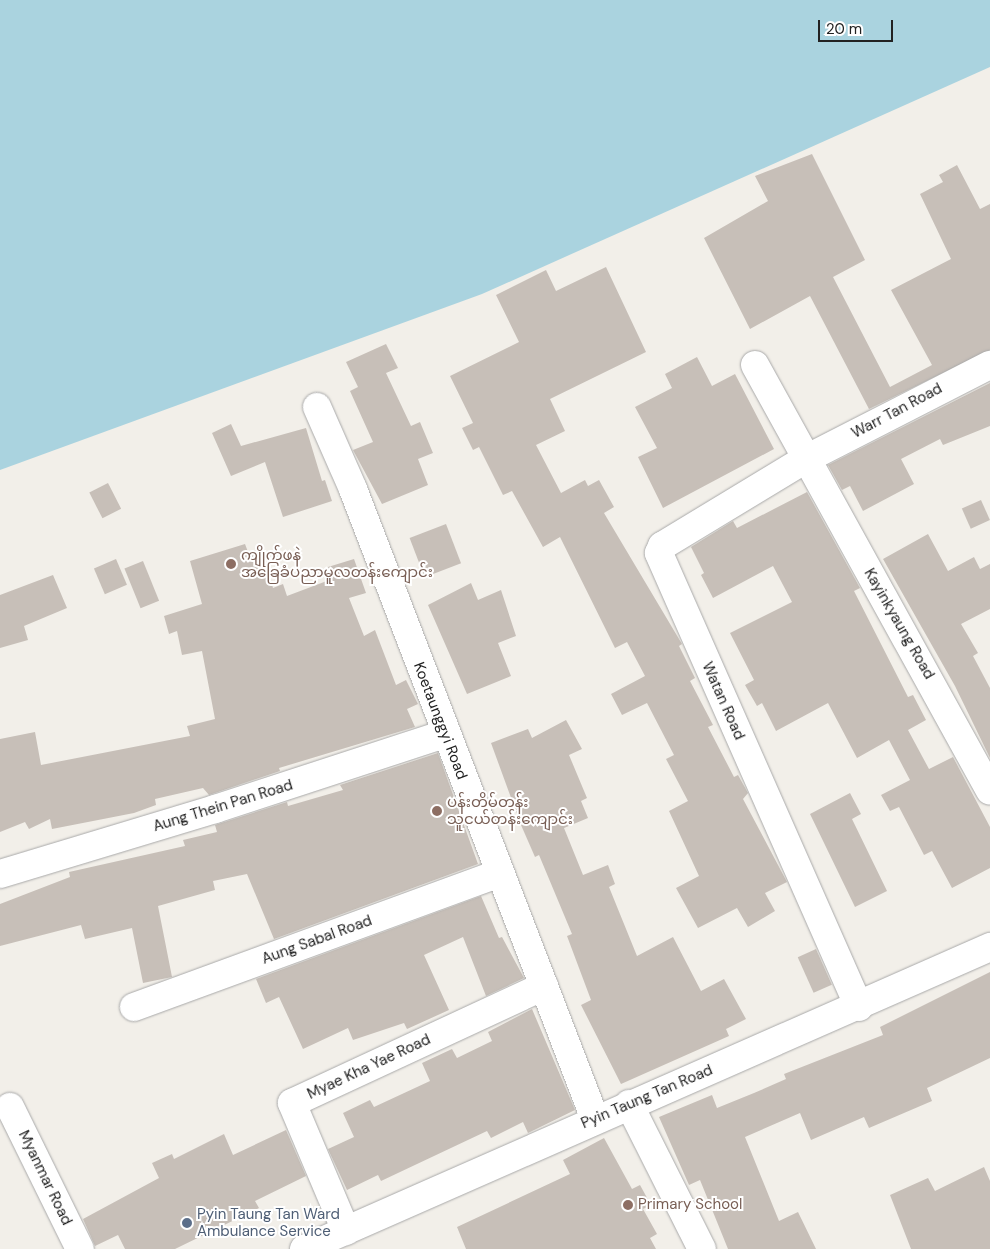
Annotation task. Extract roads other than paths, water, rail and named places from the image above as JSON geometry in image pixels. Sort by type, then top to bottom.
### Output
[{"type":"street","name":"Kayinkyaung Road","points":[[755,365],[804,460],[990,790]]},
{"type":"street","name":"Warr Tan Road","points":[[804,460],[990,365]]},
{"type":"street","name":"Koetaunggyi Road","points":[[317,407],[353,489],[445,734],[595,1119]]},
{"type":"street","name":"Watan Road","points":[[804,460],[662,546],[659,553],[859,1007]]},
{"type":"street","name":"Aung Thein Pan Road","points":[[0,874],[215,809],[445,734]]},
{"type":"street","name":"Aung Sabal Road","points":[[134,1007],[500,873]]},
{"type":"street","name":"Pyin Taung Tan Road","points":[[304,1249],[629,1104],[859,1007],[990,947]]},
{"type":"street","name":"Myae Kha Yae Road","points":[[346,1231],[292,1103],[544,986]]},
{"type":"street","points":[[629,1104],[702,1249]]},
{"type":"street","name":"Myanmar Road","points":[[10,1108],[80,1249]]},
{"type":"water","points":[[0,0],[990,0],[990,67],[482,294],[0,470]]},
{"type":"place","name":"ကျိုက်ဖနဲ အခြေခံပညာမူလတန်းကျောင်း","points":[[231,564]]},
{"type":"place","name":"ပန်းတိမ်တန်း သူငယ်တန်းကျောင်း","points":[[437,811]]},
{"type":"place","name":"Primary School","points":[[628,1205]]},
{"type":"place","name":"Pyin Taung Tan Ward Ambulance Service","points":[[187,1223]]}]
